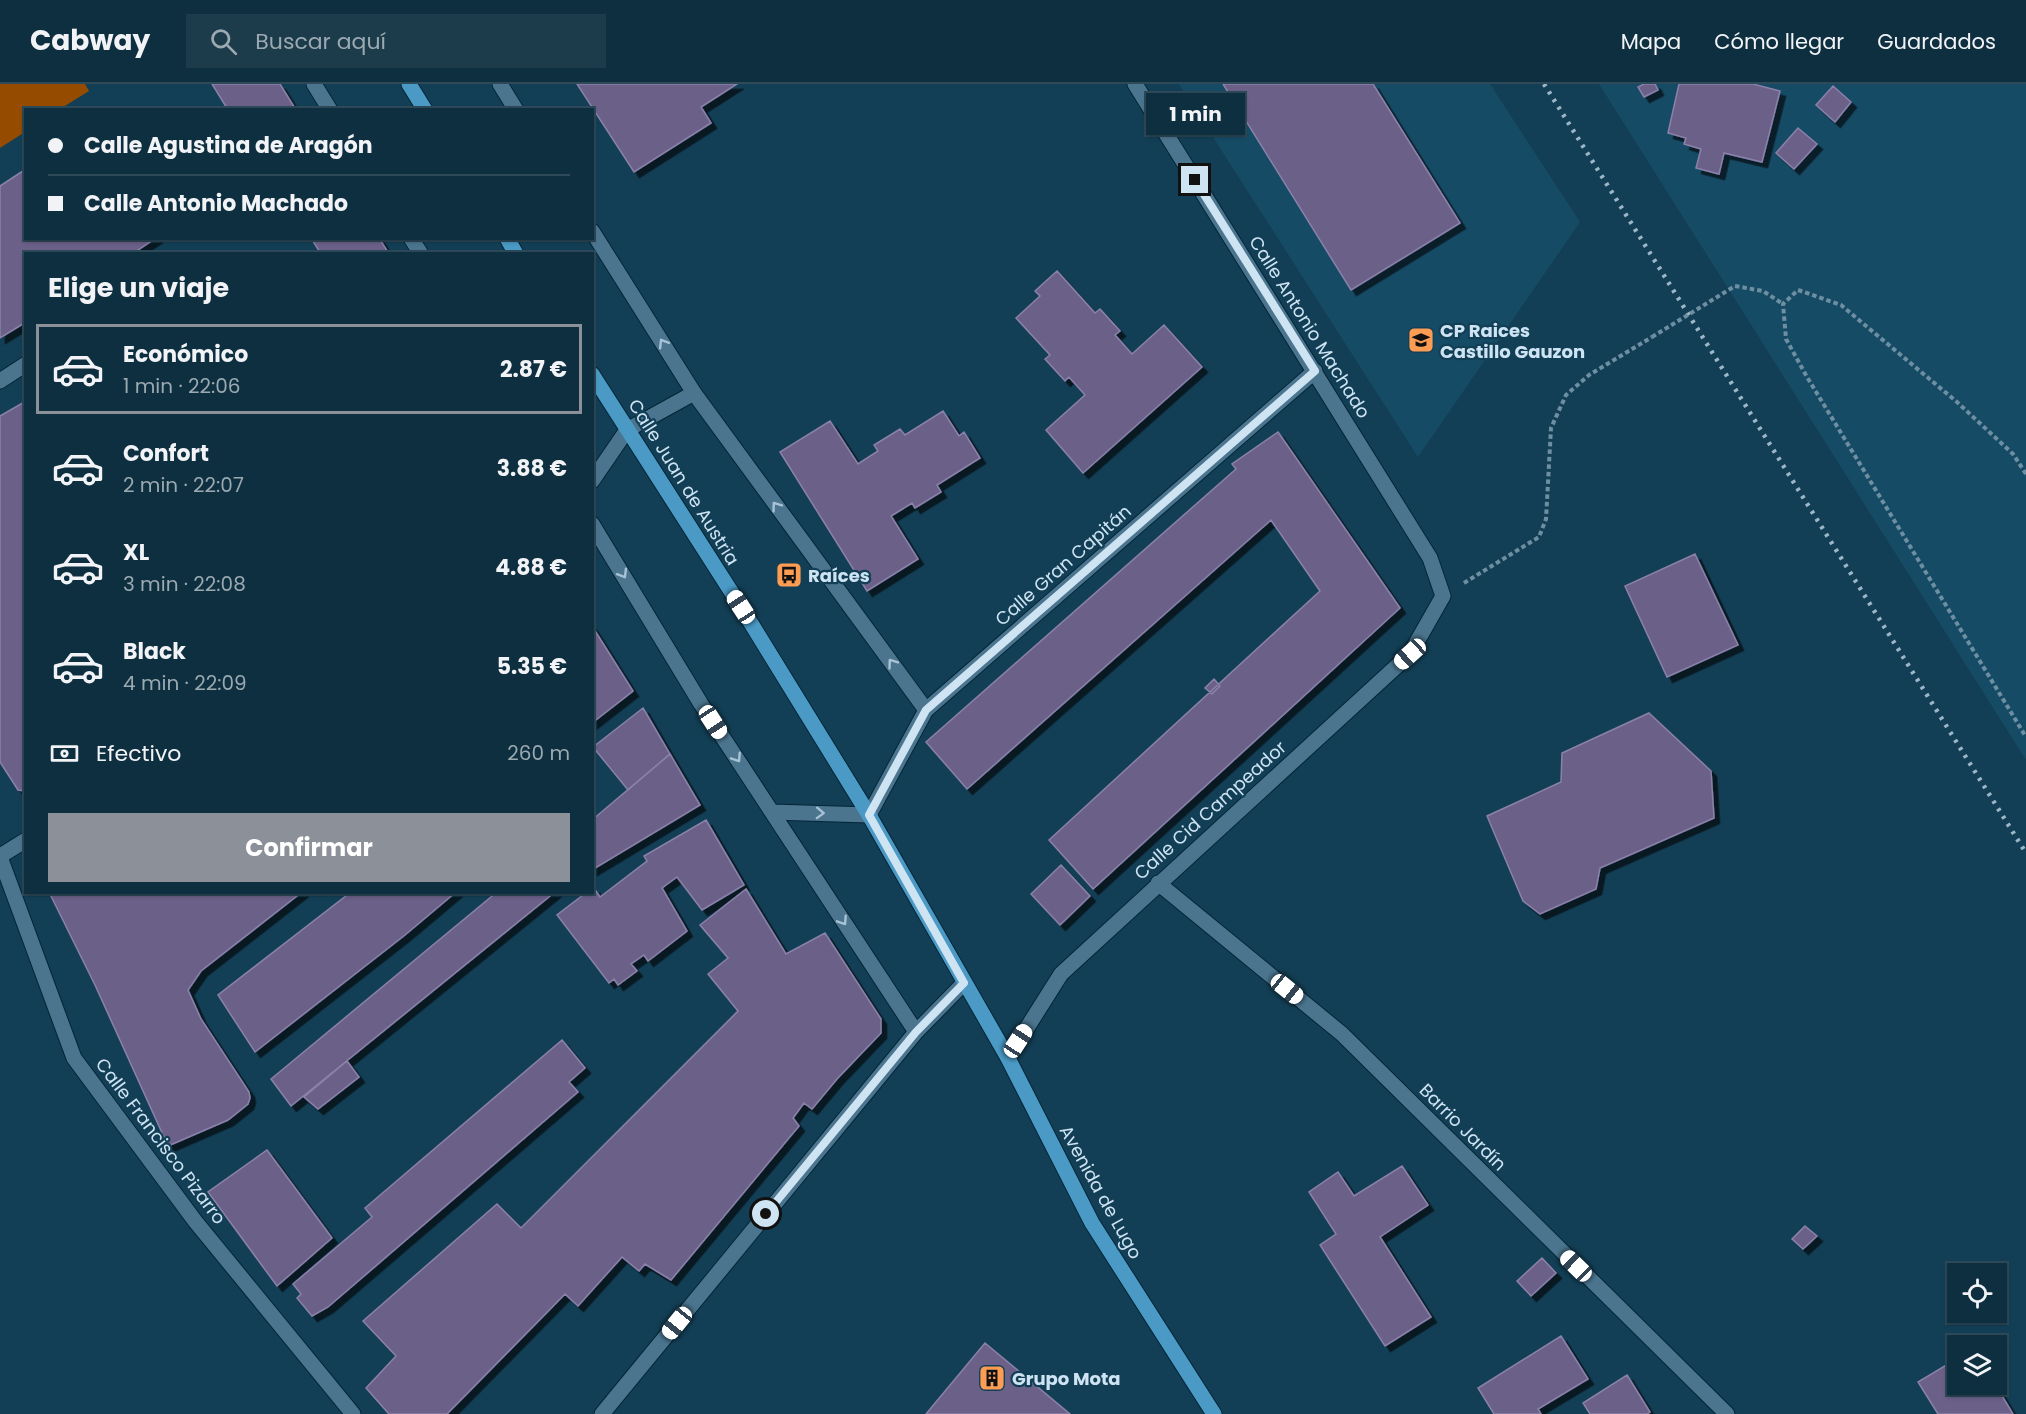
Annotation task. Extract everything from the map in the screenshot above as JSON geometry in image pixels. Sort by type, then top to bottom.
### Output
[{"type":"main road","points":[[409,84],[424,108]]},
{"type":"main road","name":"Calle Juan de Austria","points":[[594,377],[741,607],[869,815],[964,983]]},
{"type":"main road","name":"Avenida de Lugo","points":[[964,983],[1008,1058],[1092,1223],[1214,1414]]},
{"type":"street","points":[[314,84],[329,108]]},
{"type":"street","points":[[500,84],[515,108]]},
{"type":"street","name":"Calle Antonio Machado","points":[[1135,84],[1430,558],[1443,596]]},
{"type":"street","points":[[594,234],[694,393],[926,710]]},
{"type":"street","points":[[0,381],[24,365]]},
{"type":"street","name":"Calle Gran Capitán","points":[[869,815],[926,710],[1315,371]]},
{"type":"street","points":[[594,478],[627,430],[694,393]]},
{"type":"street","points":[[594,528],[702,704],[916,1032]]},
{"type":"street","name":"Calle Cid Campeador","points":[[1008,1058],[1061,974],[1410,654],[1443,596]]},
{"type":"street","points":[[772,812],[869,815]]},
{"type":"street","points":[[0,857],[24,841]]},
{"type":"street","name":"Calle Francisco Pizarro","points":[[0,857],[74,1058],[195,1221],[353,1414]]},
{"type":"street","name":"Barrio Jardín","points":[[1158,883],[1342,1034],[1727,1414]]},
{"type":"street","points":[[602,1414],[916,1032],[964,983]]},
{"type":"path","points":[[1443,596],[1539,537],[1546,519],[1551,428],[1566,395],[1589,375],[1735,286],[1763,291],[1783,304]]},
{"type":"path","points":[[1783,304],[1798,290],[1841,305],[1957,402],[2013,454],[2026,474]]},
{"type":"path","points":[[1783,304],[1786,339],[1807,377],[2026,737]]},
{"type":"shaded area","points":[[0,84],[85,84],[89,91],[62,108],[24,108],[24,133],[0,148]]},
{"type":"shaded area","name":"CP Raices Castillo Gauzon","points":[[1179,84],[1490,84],[1580,222],[1418,457]]},
{"type":"shaded area","points":[[1599,84],[2026,84],[2026,760]]},
{"type":"building","points":[[212,84],[280,84],[295,108],[227,108]]},
{"type":"building","points":[[577,84],[737,84],[701,107],[711,123],[634,172]]},
{"type":"building","points":[[1223,84],[1373,84],[1460,223],[1351,290]]},
{"type":"building","points":[[1644,84],[1655,84],[1658,90],[1644,97],[1638,87]]},
{"type":"building","points":[[1679,84],[1753,84],[1780,91],[1762,162],[1724,153],[1719,174],[1696,168],[1701,149],[1684,144],[1686,138],[1668,133]]},
{"type":"building","points":[[1833,86],[1851,102],[1835,122],[1816,105]]},
{"type":"building","points":[[1798,128],[1817,144],[1794,169],[1776,153]]},
{"type":"building","points":[[24,170],[24,240],[153,240],[135,252],[24,252],[24,323],[0,338],[0,186]]},
{"type":"building","points":[[312,240],[380,240],[388,252],[320,252]]},
{"type":"building","points":[[1057,271],[1095,313],[1100,309],[1120,331],[1115,335],[1132,354],[1164,325],[1202,367],[1083,473],[1046,430],[1085,395],[1069,377],[1065,381],[1045,359],[1050,355],[1016,318],[1040,296],[1035,291]]},
{"type":"building","points":[[24,402],[24,791],[18,790],[0,762],[0,416]]},
{"type":"building","points":[[943,411],[959,436],[964,432],[980,458],[937,485],[941,492],[915,508],[912,503],[891,516],[918,559],[867,591],[780,452],[830,421],[858,464],[878,451],[874,445],[900,429],[905,435]]},
{"type":"building","points":[[1278,432],[1400,608],[1093,889],[1049,840],[1320,591],[1271,520],[967,789],[926,742],[1236,469],[1232,464]]},
{"type":"building","points":[[1695,554],[1738,645],[1667,677],[1625,586]]},
{"type":"building","points":[[594,629],[633,691],[594,721]]},
{"type":"building","points":[[1214,679],[1220,686],[1212,694],[1205,688]]},
{"type":"building","points":[[643,708],[670,754],[628,790],[594,746]]},
{"type":"building","points":[[1649,713],[1711,771],[1714,818],[1600,868],[1596,889],[1540,914],[1523,901],[1487,816],[1561,782],[1562,753]]},
{"type":"building","points":[[670,754],[700,805],[594,869],[594,818]]},
{"type":"building","points":[[706,820],[744,885],[702,910],[677,877],[662,888],[687,931],[648,961],[644,955],[631,964],[637,971],[618,985],[614,979],[609,983],[557,915],[584,894],[594,894],[594,888],[600,897],[647,861],[644,856]]},
{"type":"building","points":[[1061,865],[1090,896],[1060,925],[1031,894]]},
{"type":"building","points":[[746,889],[786,954],[825,933],[881,1019],[881,1033],[812,1109],[804,1103],[793,1118],[799,1126],[671,1280],[645,1264],[639,1271],[622,1257],[578,1306],[565,1294],[447,1414],[389,1414],[366,1388],[396,1356],[363,1321],[497,1204],[521,1228],[738,1011],[708,974],[728,958],[700,925]]},
{"type":"building","points":[[50,894],[299,894],[201,971],[188,990],[201,1019],[249,1092],[248,1104],[228,1120],[168,1146],[95,985]]},
{"type":"building","points":[[348,894],[454,894],[405,935],[255,1052],[218,995]]},
{"type":"building","points":[[495,894],[553,894],[291,1106],[271,1079]]},
{"type":"building","points":[[562,1040],[585,1068],[569,1082],[578,1092],[328,1307],[312,1316],[297,1298],[301,1294],[293,1284],[372,1217],[365,1208]]},
{"type":"building","points":[[347,1061],[359,1077],[318,1109],[304,1097]]},
{"type":"building","points":[[267,1150],[332,1238],[277,1286],[208,1192]]},
{"type":"building","points":[[1402,1166],[1428,1205],[1380,1237],[1431,1317],[1385,1346],[1320,1245],[1336,1234],[1309,1192],[1338,1172],[1354,1196]]},
{"type":"building","points":[[1805,1226],[1817,1236],[1803,1249],[1792,1239]]},
{"type":"building","points":[[1542,1258],[1556,1273],[1531,1296],[1517,1281]]},
{"type":"building","points":[[1561,1336],[1588,1379],[1538,1409],[1541,1414],[1494,1414],[1478,1388]]},
{"type":"building","name":"Grupo Mota","points":[[985,1343],[1070,1414],[926,1414]]},
{"type":"building","points":[[1947,1365],[1947,1395],[2002,1395],[2013,1414],[1938,1414],[1918,1382]]},
{"type":"building","points":[[1627,1375],[1650,1412],[1647,1414],[1590,1414],[1583,1403]]},
{"type":"railway","points":[[1544,84],[2026,853]]},
{"type":"place","name":"CP Raices Castillo Gauzon","points":[[1421,340]]},
{"type":"place","name":"Raíces","points":[[789,575]]},
{"type":"place","name":"Grupo Mota","points":[[992,1378]]},
{"type":"route","points":[[766,1214],[916,1032],[964,983],[869,815],[926,710],[1315,371],[1195,180]]}]
